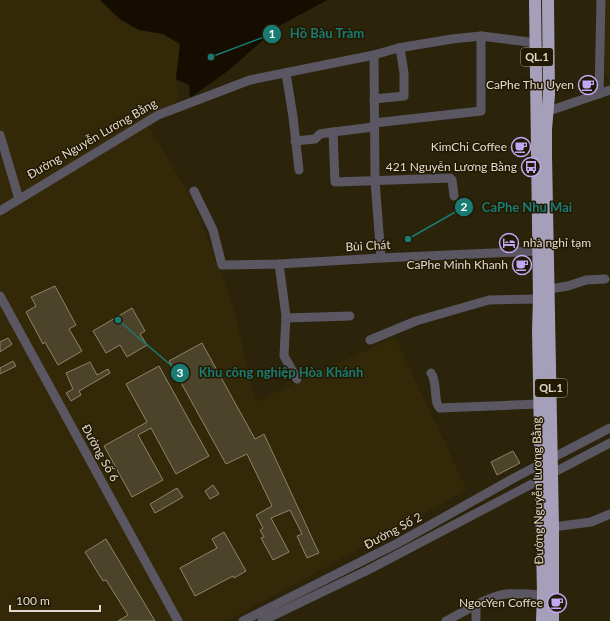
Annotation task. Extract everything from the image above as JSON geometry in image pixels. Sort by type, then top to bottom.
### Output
[{"type":"highway","name":"Đường Nguyễn Lương Bằng","points":[[536,0],[537,43],[546,155],[552,459],[547,476],[542,621]]},
{"type":"highway","name":"Đường Nguyễn Lương Bằng","points":[[548,0],[549,94],[542,113],[538,330],[541,464],[547,476],[553,527],[553,621]]},
{"type":"street","points":[[599,94],[601,0]]},
{"type":"street","name":"Đường Nguyễn Lương Bằng","points":[[0,211],[158,115],[250,80],[374,55],[400,48],[452,39],[481,36],[537,43]]},
{"type":"street","points":[[295,141],[315,139],[320,134],[374,125],[481,111],[481,36]]},
{"type":"street","points":[[374,99],[404,96],[404,73],[400,48]]},
{"type":"street","points":[[374,55],[375,181],[381,258]]},
{"type":"street","points":[[286,73],[299,170]]},
{"type":"street","points":[[542,113],[610,90]]},
{"type":"street","points":[[333,132],[335,182],[450,178],[452,180],[454,196]]},
{"type":"street","points":[[0,135],[19,199]]},
{"type":"street","name":"Bùi Chát","points":[[194,191],[213,230],[222,265],[279,264],[539,251]]},
{"type":"street","points":[[279,264],[286,318],[284,356],[297,379]]},
{"type":"street","points":[[549,289],[568,286],[586,280],[605,279]]},
{"type":"street","name":"Đường Số 6","points":[[0,296],[178,621]]},
{"type":"street","points":[[370,340],[416,321],[489,300],[539,299]]},
{"type":"street","points":[[286,318],[350,316]]},
{"type":"street","points":[[431,373],[435,379],[437,404],[440,408],[539,404]]},
{"type":"street","name":"Đường Số 2","points":[[243,621],[398,543],[541,464],[610,428]]},
{"type":"street","name":"Đường Số 2","points":[[262,621],[372,568],[610,443]]},
{"type":"street","points":[[553,527],[591,522],[610,514]]},
{"type":"street","points":[[367,558],[372,568]]},
{"type":"street","points":[[446,621],[495,597],[505,594],[543,596]]},
{"type":"street","points":[[476,606],[476,621]]},
{"type":"shaded area","points":[[0,0],[100,0],[121,20],[139,30],[163,33],[180,44],[176,79],[180,98],[150,128],[195,205],[233,304],[255,402],[395,337],[467,490],[227,621],[0,621]]},
{"type":"shaded area","points":[[100,0],[327,0],[279,26],[229,70],[190,98],[189,85],[176,79],[180,44],[163,34],[139,30],[121,20]]},
{"type":"shaded area","points":[[603,0],[610,0],[610,78],[607,77],[602,70]]},
{"type":"building","points":[[55,286],[76,325],[69,329],[82,351],[58,365],[45,342],[43,344],[26,312],[36,306],[31,297]]},
{"type":"building","points":[[132,308],[145,331],[140,334],[147,345],[127,357],[120,345],[106,353],[93,331]]},
{"type":"building","points":[[8,338],[12,344],[0,352],[0,342]]},
{"type":"building","points":[[202,343],[255,439],[264,434],[319,553],[307,558],[297,536],[302,534],[290,510],[271,518],[289,552],[273,560],[261,538],[264,537],[260,530],[263,528],[256,515],[272,506],[247,454],[226,464],[169,361]]},
{"type":"building","points":[[13,361],[16,366],[0,374],[0,368]]},
{"type":"building","points":[[90,362],[97,375],[108,369],[110,373],[79,391],[81,395],[71,401],[66,393],[73,389],[66,373]]},
{"type":"building","points":[[159,366],[209,456],[176,474],[151,428],[138,435],[163,480],[132,497],[104,446],[147,422],[126,384]]},
{"type":"building","points":[[513,451],[520,463],[497,475],[491,462]]},
{"type":"building","points":[[213,485],[219,494],[210,499],[205,491]]},
{"type":"building","points":[[177,488],[183,497],[155,513],[150,504]]},
{"type":"building","points":[[224,532],[246,571],[234,578],[233,576],[195,596],[180,568],[217,548],[212,539]]},
{"type":"building","points":[[106,539],[155,621],[118,621],[128,615],[106,580],[103,581],[85,552]]},
{"type":"place","name":"Hồ Bàu Tràm","points":[[211,57]]},
{"type":"place","name":"CaPhe Thu Uyen","points":[[588,85]]},
{"type":"place","name":"KimChi Coffee","points":[[521,147]]},
{"type":"place","name":"421 Nguyễn Lương Bằng","points":[[531,167]]},
{"type":"place","name":"CaPhe Nhu Mai","points":[[408,239]]},
{"type":"place","name":"nhà nghỉ tạm","points":[[509,243]]},
{"type":"place","name":"CaPhe Minh Khanh","points":[[522,265]]},
{"type":"place","name":"Khu công nghiệp Hòa Khánh","points":[[118,320]]},
{"type":"place","name":"NgocYen Coffee","points":[[557,603]]}]
